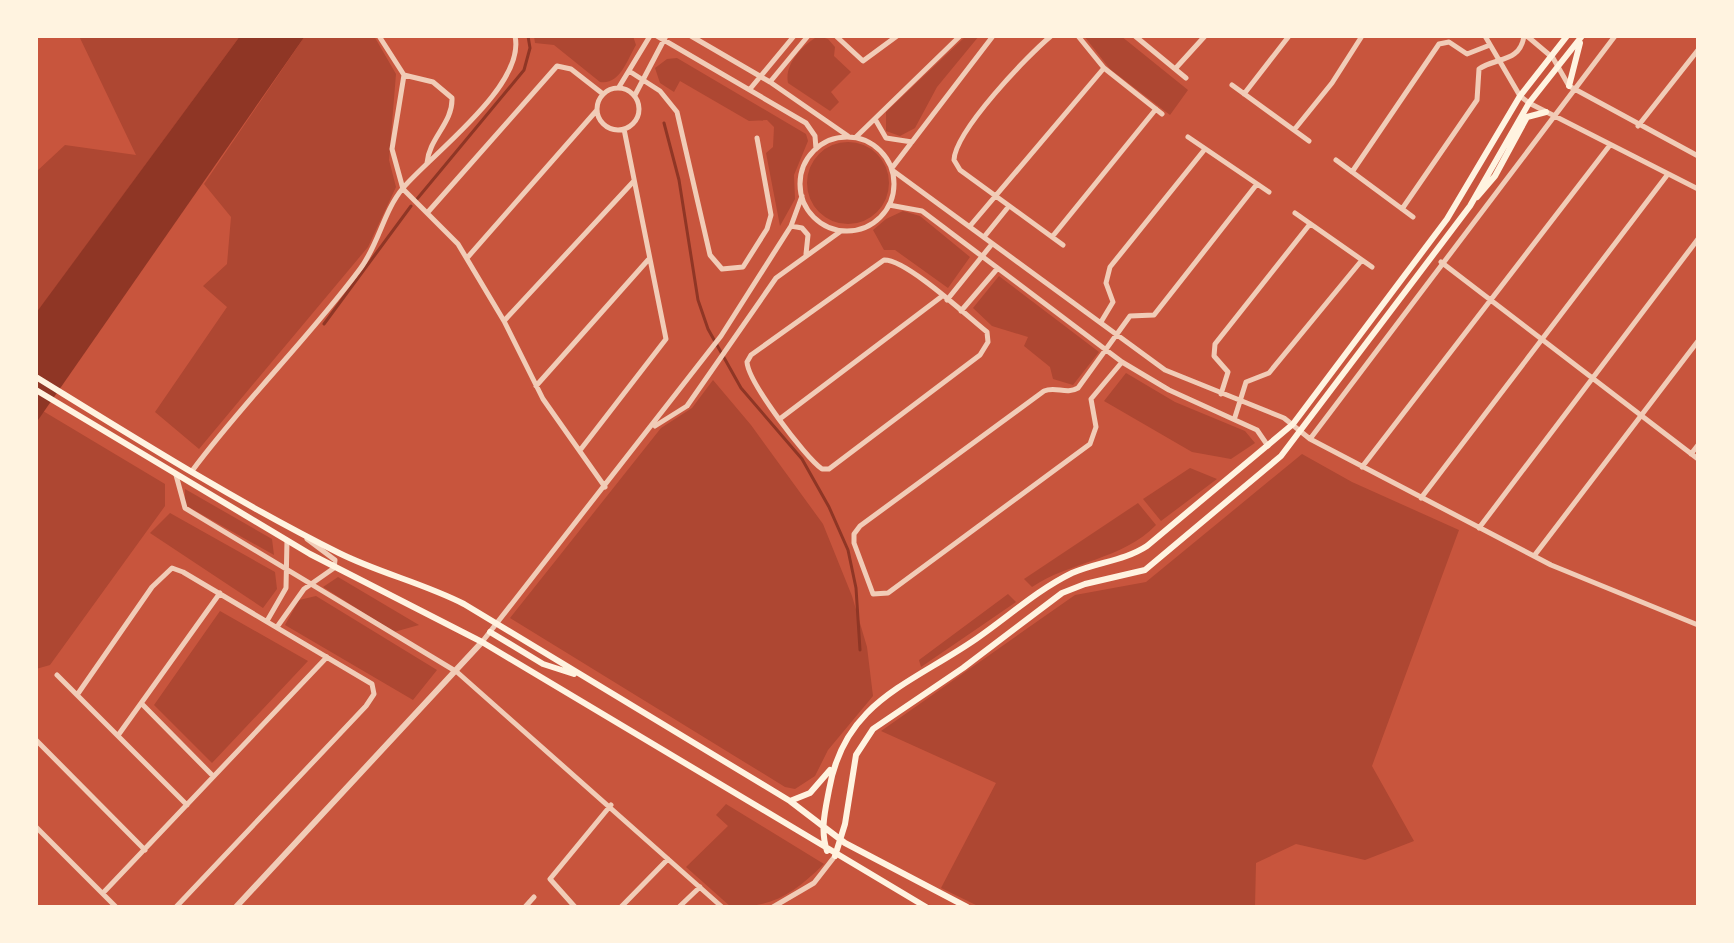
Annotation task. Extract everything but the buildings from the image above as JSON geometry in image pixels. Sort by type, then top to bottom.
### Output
[{"type":"main road","points":[[790,801],[810,793],[833,767],[854,725],[879,701],[977,638],[1048,586],[1076,571],[1137,553],[1293,424],[1447,219],[1520,96],[1567,36]]},
{"type":"main road","points":[[1470,206],[1529,103],[1583,36]]},
{"type":"main road","points":[[1572,87],[1576,51],[1583,36]]},
{"type":"main road","points":[[835,856],[856,755],[873,729],[963,668],[1050,600],[1073,587],[1145,570],[1281,456],[1495,176],[1527,117],[1546,112]]},
{"type":"main road","points":[[36,377],[192,471],[341,555],[432,588],[497,623],[790,801],[840,839],[967,907]]},
{"type":"main road","points":[[36,390],[334,568],[482,642],[835,856],[926,907]]},
{"type":"main road","points":[[490,632],[543,664],[585,678]]},
{"type":"main road","points":[[827,851],[823,827],[833,767]]},
{"type":"street","points":[[379,36],[404,75],[392,149],[403,189],[445,228],[467,258],[504,321],[536,386],[605,487]]},
{"type":"street","points":[[192,471],[360,269],[403,189],[511,70],[517,46],[515,36]]},
{"type":"street","points":[[467,258],[597,110],[603,94],[619,87],[650,36]]},
{"type":"street","points":[[657,36],[806,123],[815,136],[816,149]]},
{"type":"street","points":[[691,36],[759,75],[852,137],[878,148],[892,169],[1174,375],[1293,424],[1310,439],[1534,556],[1698,625]]},
{"type":"street","points":[[750,89],[794,36]]},
{"type":"street","points":[[770,82],[808,36]]},
{"type":"street","points":[[836,36],[863,61],[871,59],[897,36]]},
{"type":"street","points":[[236,907],[457,672],[650,429],[721,336],[791,226],[802,196],[802,170],[816,149],[834,138],[852,137],[875,119],[960,36]]},
{"type":"street","points":[[650,429],[687,406],[766,289],[806,255],[842,231],[872,224],[889,205],[894,191],[892,169],[993,36]]},
{"type":"street","points":[[1051,36],[1009,76],[954,155],[960,170],[1063,245]]},
{"type":"street","points":[[1078,36],[1104,68],[1162,114]]},
{"type":"street","points":[[1135,36],[1186,78]]},
{"type":"street","points":[[1175,69],[1205,36]]},
{"type":"street","points":[[1244,94],[1289,36]]},
{"type":"street","points":[[1294,130],[1332,83],[1362,36]]},
{"type":"street","points":[[1485,36],[1520,96],[1529,103],[1698,189]]},
{"type":"street","points":[[1402,209],[1477,100],[1479,69],[1517,53],[1525,36],[1551,56],[1572,87],[1638,126],[1698,156]]},
{"type":"street","points":[[1310,439],[1572,87],[1615,36]]},
{"type":"street","points":[[634,95],[665,38]]},
{"type":"street","points":[[1352,172],[1439,44],[1449,42],[1467,54],[1490,45]]},
{"type":"street","points":[[1638,126],[1698,50]]},
{"type":"street","points":[[428,212],[557,66],[571,69],[603,94]]},
{"type":"street","points":[[970,226],[1104,68]]},
{"type":"street","points":[[629,71],[660,91],[677,112],[710,255],[722,269],[743,267],[770,222],[757,138]]},
{"type":"street","points":[[404,75],[433,82],[452,98],[453,108],[432,144],[427,164]]},
{"type":"street","points":[[1232,85],[1309,141]]},
{"type":"street","points":[[619,87],[634,95],[638,103],[637,117],[624,129]]},
{"type":"street","points":[[1052,237],[1156,109]]},
{"type":"street","points":[[597,110],[606,126],[624,129]]},
{"type":"street","points":[[875,119],[886,138],[912,142]]},
{"type":"street","points":[[581,449],[666,339],[624,129]]},
{"type":"street","points":[[1188,137],[1269,192]]},
{"type":"street","points":[[1362,467],[1610,145]]},
{"type":"street","points":[[1101,322],[1113,302],[1106,283],[1110,267],[1205,149]]},
{"type":"street","points":[[1336,160],[1413,217]]},
{"type":"street","points":[[1421,498],[1668,174]]},
{"type":"street","points":[[504,321],[633,182]]},
{"type":"street","points":[[1122,362],[1090,403],[1096,427],[1093,438],[1083,449],[882,596],[870,591],[854,543],[856,530],[1044,391],[1054,389],[1066,392],[1078,388],[1134,314],[1154,315],[1257,184]]},
{"type":"street","points":[[802,196],[819,222],[842,231]]},
{"type":"street","points":[[889,205],[922,211],[1122,362],[1169,390],[1235,417],[1257,430],[1268,446]]},
{"type":"street","points":[[984,237],[1009,206]]},
{"type":"street","points":[[1295,213],[1372,267]]},
{"type":"street","points":[[1221,394],[1228,372],[1214,356],[1215,344],[1310,224]]},
{"type":"street","points":[[791,226],[802,228],[808,235],[806,255]]},
{"type":"street","points":[[1479,528],[1698,239]]},
{"type":"street","points":[[781,418],[944,298],[992,244]]},
{"type":"street","points":[[536,386],[648,260]]},
{"type":"street","points":[[1235,417],[1246,382],[1269,373],[1362,260]]},
{"type":"street","points":[[894,261],[944,298],[987,332],[988,342],[980,355],[829,469],[816,464],[749,372],[747,362],[751,355],[878,263],[894,261]]},
{"type":"street","points":[[1441,262],[1698,459]]},
{"type":"street","points":[[961,311],[997,269]]},
{"type":"street","points":[[1534,556],[1698,341]]},
{"type":"street","points":[[1691,454],[1698,445]]},
{"type":"street","points":[[176,475],[185,508],[457,672],[611,805],[722,907]]},
{"type":"street","points":[[277,627],[293,602],[311,583],[334,568],[335,560],[291,527]]},
{"type":"street","points":[[267,621],[286,588],[287,540]]},
{"type":"street","points":[[77,695],[152,587],[172,568],[220,593],[372,684],[374,694],[366,706],[176,907]]},
{"type":"street","points":[[119,734],[220,593]]},
{"type":"street","points":[[103,893],[327,657]]},
{"type":"street","points":[[57,675],[187,805]]},
{"type":"street","points":[[142,704],[213,776]]},
{"type":"street","points":[[36,740],[145,850]]},
{"type":"street","points":[[575,907],[551,883],[552,875],[611,805]]},
{"type":"street","points":[[36,827],[116,907]]},
{"type":"street","points":[[773,907],[814,883],[835,856]]},
{"type":"street","points":[[621,907],[668,859]]},
{"type":"street","points":[[679,907],[700,887]]},
{"type":"street","points":[[525,907],[534,897]]},
{"type":"street","points":[[782,901],[787,907]]},
{"type":"shaded area","points":[[79,36],[240,36],[38,311],[36,172],[65,145],[136,155]]},
{"type":"shaded area","points":[[240,36],[305,36],[36,423],[36,313]]},
{"type":"shaded area","points":[[305,36],[374,36],[396,74],[389,160],[396,187],[368,247],[199,449],[155,412],[227,307],[203,286],[227,264],[231,217],[204,184]]},
{"type":"shaded area","points":[[534,36],[633,36],[636,45],[618,76],[600,82],[554,45],[535,43]]},
{"type":"shaded area","points":[[818,36],[828,39],[835,47],[834,56],[851,72],[831,92],[839,102],[830,111],[788,83],[792,62],[806,44]]},
{"type":"shaded area","points":[[966,36],[979,36],[937,87],[915,128],[900,136],[886,131],[886,112]]},
{"type":"shaded area","points":[[1084,36],[1121,36],[1188,90],[1170,115],[1110,69]]},
{"type":"shaded area","points":[[677,58],[806,134],[808,141],[794,175],[795,199],[780,226],[766,153],[773,147],[774,127],[767,120],[749,121],[680,81],[674,92],[660,83],[655,68],[667,59]]},
{"type":"shaded area","points":[[848,142],[864,145],[877,154],[886,167],[889,183],[886,199],[877,212],[864,221],[848,224],[832,221],[819,212],[810,199],[807,183],[810,167],[819,154],[832,145]]},
{"type":"shaded area","points":[[903,211],[920,216],[970,257],[948,288],[895,250],[884,250],[873,230]]},
{"type":"shaded area","points":[[999,276],[1099,352],[1073,385],[1053,379],[1050,367],[1024,346],[1028,337],[992,326],[973,308]]},
{"type":"shaded area","points":[[1126,373],[1175,402],[1245,431],[1255,443],[1231,459],[1192,452],[1104,401]]},
{"type":"shaded area","points":[[713,380],[751,425],[823,524],[852,596],[867,647],[873,696],[828,750],[815,776],[795,789],[785,787],[510,618],[661,428],[692,408]]},
{"type":"shaded area","points":[[43,411],[165,484],[165,506],[50,665],[36,669],[36,423]]},
{"type":"shaded area","points":[[1302,454],[1352,482],[1459,530],[1372,766],[1414,841],[1365,860],[1296,844],[1256,863],[1255,907],[980,907],[941,888],[996,783],[881,731],[1075,595],[1146,582]]},
{"type":"shaded area","points":[[1190,468],[1217,479],[1161,521],[1143,499]]},
{"type":"shaded area","points":[[185,489],[272,539],[274,555],[185,505]]},
{"type":"shaded area","points":[[1138,503],[1156,525],[1143,537],[1032,587],[1024,579]]},
{"type":"shaded area","points":[[170,513],[275,572],[277,589],[263,608],[150,533]]},
{"type":"shaded area","points":[[338,577],[419,625],[394,632],[323,587]]},
{"type":"shaded area","points":[[1008,594],[1016,602],[921,667],[919,660]]},
{"type":"shaded area","points":[[316,596],[437,670],[413,700],[285,625],[299,600]]},
{"type":"shaded area","points":[[220,611],[308,661],[212,763],[154,705]]},
{"type":"shaded area","points":[[726,804],[824,864],[782,897],[759,904],[731,907],[686,867],[728,826],[716,815]]},
{"type":"waterway","points":[[417,199],[524,70],[530,48],[528,36]]},
{"type":"waterway","points":[[664,123],[679,180],[698,300],[708,329],[741,388],[802,459],[829,507],[848,550],[856,588],[860,650]]},
{"type":"waterway","points":[[324,324],[411,206]]}]
